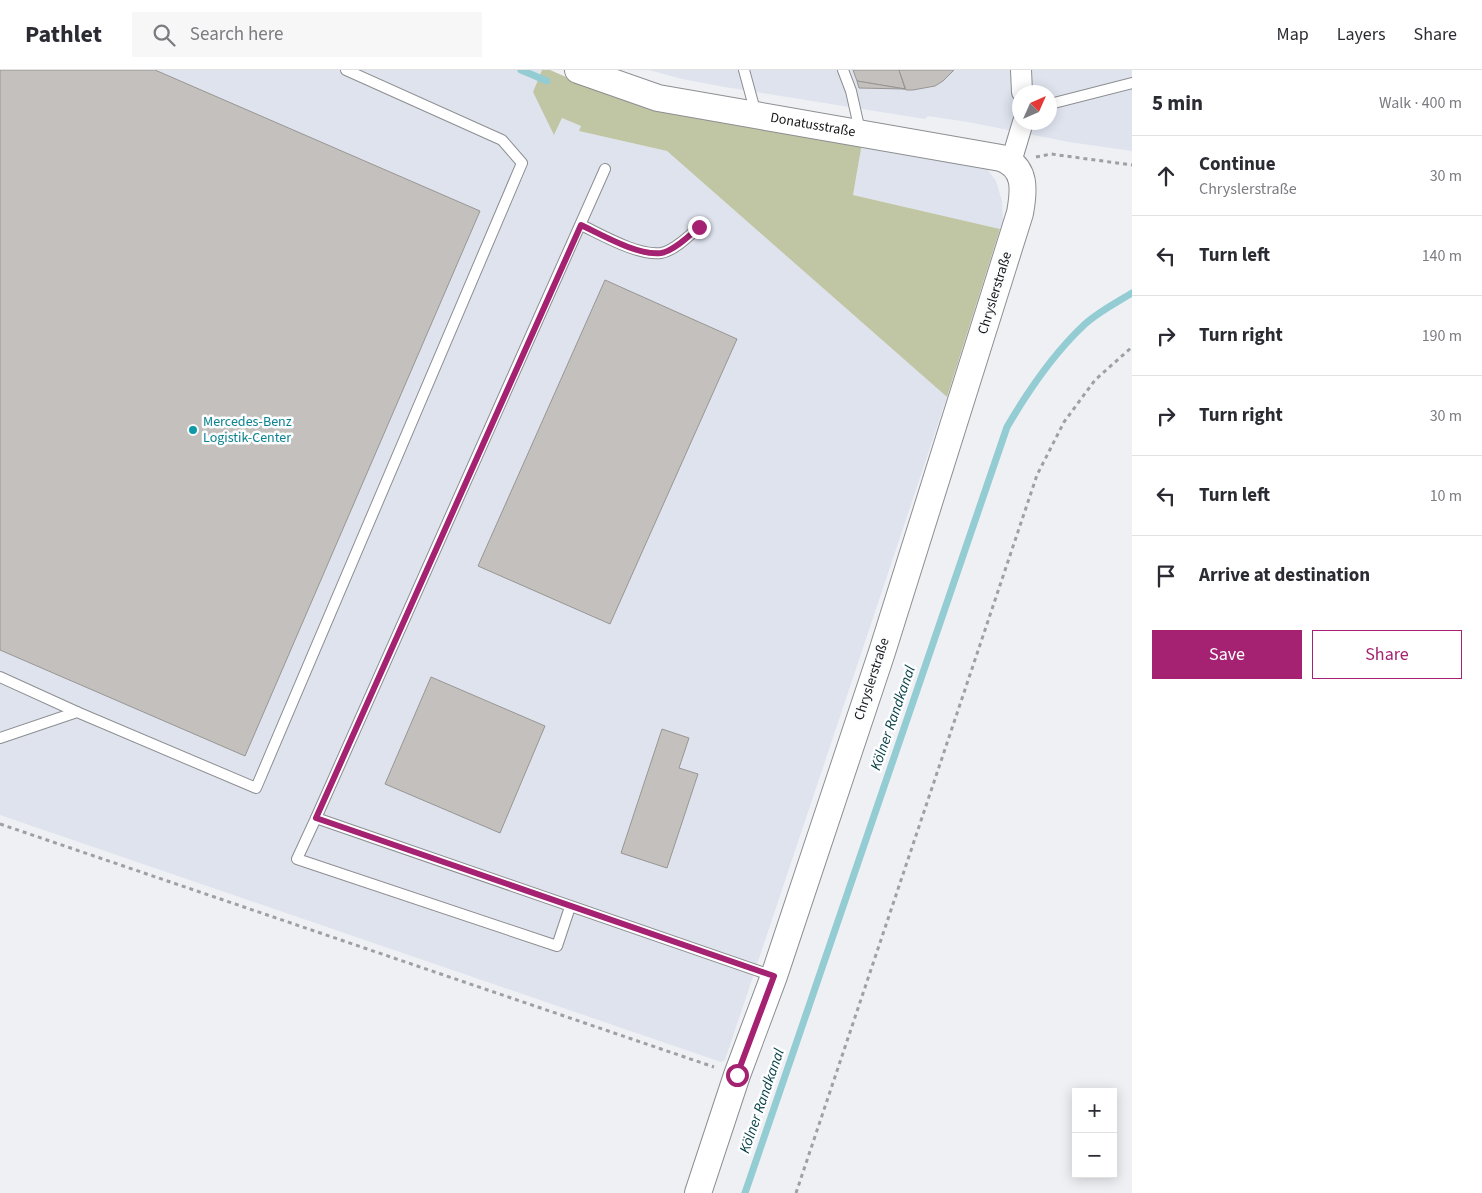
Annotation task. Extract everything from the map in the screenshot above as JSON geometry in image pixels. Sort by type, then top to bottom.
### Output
[{"type":"street","name":"Donatusstraße","points":[[578,70],[658,98],[1001,158],[1011,162]]},
{"type":"street","points":[[1021,70],[1022,85]]},
{"type":"street","points":[[1011,162],[1021,130]]},
{"type":"street","name":"Chryslerstraße","points":[[698,1193],[737,1075],[774,976],[884,643],[1020,213],[1024,191],[1020,176],[1011,162]]},
{"type":"lane","points":[[0,677],[256,788],[522,163],[502,140],[346,70]]},
{"type":"lane","points":[[744,70],[756,115]]},
{"type":"lane","points":[[843,70],[851,91],[861,133]]},
{"type":"lane","points":[[1057,102],[1132,83]]},
{"type":"lane","points":[[570,907],[557,946],[297,859],[605,169]]},
{"type":"lane","points":[[581,225],[636,250],[662,253],[682,242],[699,227]]},
{"type":"lane","points":[[0,738],[77,712]]},
{"type":"lane","points":[[316,818],[774,976]]},
{"type":"path","points":[[1011,162],[1051,154],[1132,165]]},
{"type":"path","points":[[796,1193],[1037,474],[1069,415],[1095,380],[1132,347]]},
{"type":"path","points":[[0,824],[737,1075]]},
{"type":"shaded area","points":[[0,70],[542,70],[533,92],[555,134],[562,118],[581,126],[579,131],[667,151],[947,397],[725,1060],[721,1062],[0,815]]},
{"type":"shaded area","points":[[649,70],[1132,70],[1132,151],[1069,142],[968,122],[928,116],[925,119],[682,79]]},
{"type":"shaded area","points":[[862,143],[987,169],[996,181],[1002,201],[1003,221],[1000,229],[853,195]]},
{"type":"green space","points":[[542,70],[550,70],[596,90],[862,143],[853,195],[1000,229],[947,397],[667,151],[579,131],[581,126],[562,118],[554,135],[533,92]]},
{"type":"building","name":"Mercedes-Benz Logistik-Center","points":[[0,70],[155,70],[480,211],[245,756],[0,650]]},
{"type":"building","points":[[853,70],[899,70],[905,89],[857,81]]},
{"type":"building","points":[[899,70],[954,70],[935,86],[906,90]]},
{"type":"building","points":[[857,81],[905,89],[859,88]]},
{"type":"building","points":[[605,280],[737,339],[610,624],[478,566]]},
{"type":"building","points":[[431,677],[545,726],[500,833],[385,784]]},
{"type":"building","points":[[662,729],[689,738],[679,768],[698,774],[667,868],[621,853]]},
{"type":"waterway","points":[[521,70],[547,81]]},
{"type":"waterway","name":"Kölner Randkanal","points":[[745,1193],[1007,427],[1042,373],[1073,336],[1095,316],[1132,293]]},
{"type":"place","name":"Mercedes-Benz Logistik-Center","points":[[193,430]]},
{"type":"route","points":[[699,227],[682,242],[662,253],[636,250],[581,225],[316,818],[774,976],[737,1075]]}]
